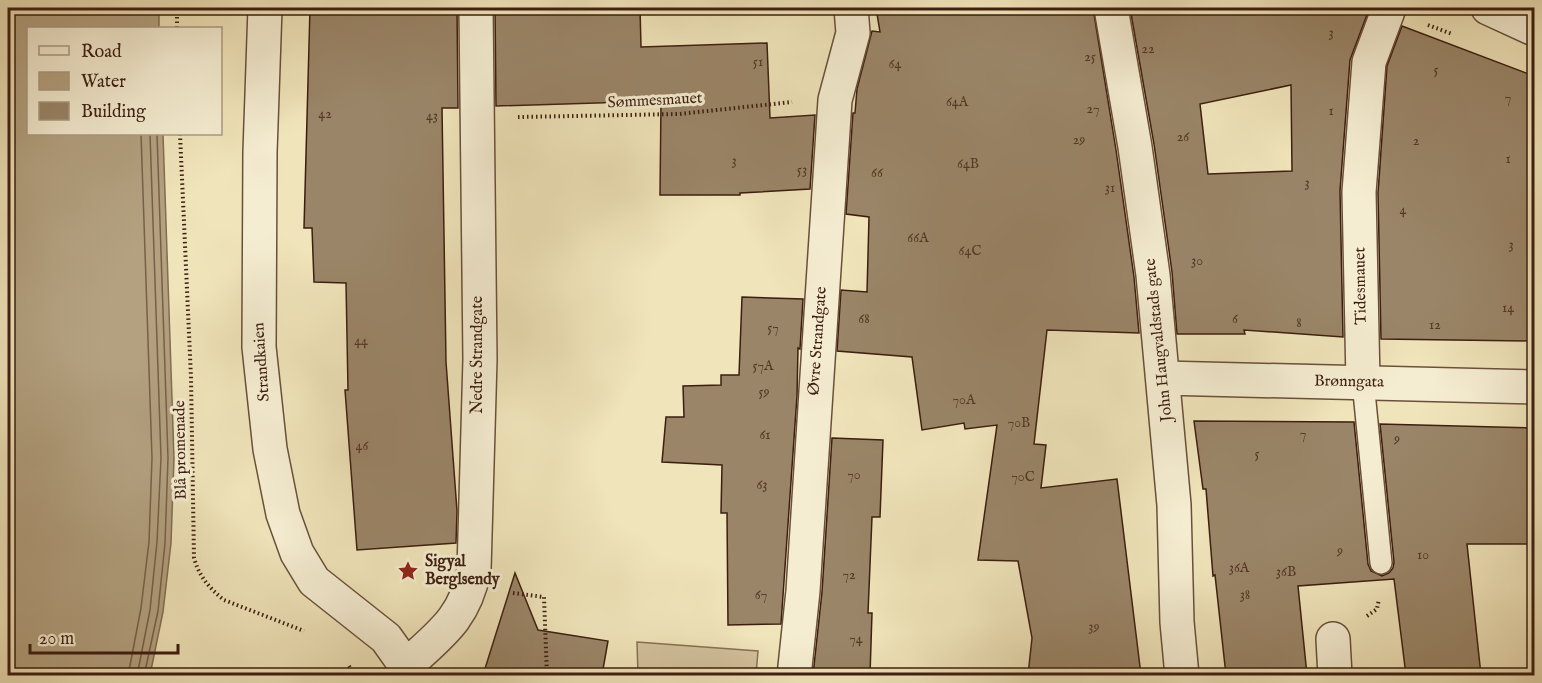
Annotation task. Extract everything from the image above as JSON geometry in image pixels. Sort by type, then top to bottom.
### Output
[{"type":"street","name":"Strandkaien","points":[[265,8],[260,152],[259,347],[270,449],[279,494],[289,535],[297,554],[314,581],[386,638],[410,670]]},
{"type":"street","name":"Nedre Strandgate","points":[[410,670],[458,616],[470,587],[474,570],[480,359],[476,8]]},
{"type":"street","name":"Øvre Strandgate","points":[[794,675],[803,591],[835,100],[853,33],[851,8]]},
{"type":"street","name":"John Haugvaldstads gate","points":[[1111,8],[1135,147],[1153,275],[1174,505],[1177,622],[1182,675]]},
{"type":"street","points":[[1488,8],[1534,29]]},
{"type":"street","name":"Tidesmauet","points":[[1363,382],[1359,192],[1369,62],[1388,11]]},
{"type":"street","name":"Brønngata","points":[[1163,378],[1534,387]]},
{"type":"street","points":[[1333,639],[1335,675]]},
{"type":"lane","name":"Tidesmauet","points":[[1363,382],[1381,563]]},
{"type":"path","points":[[177,8],[177,27]]},
{"type":"path","name":"Sømmesmauet","points":[[476,118],[679,114],[835,100]]},
{"type":"path","name":"Blå promenade","points":[[180,135],[191,378],[194,558],[198,572],[213,591],[224,600],[309,632]]},
{"type":"path","points":[[1333,639],[1377,609],[1383,581],[1381,563]]},
{"type":"path","points":[[510,593],[544,597],[547,675]]},
{"type":"path","points":[[345,660],[356,675]]},
{"type":"shaded area","points":[[637,642],[758,651],[756,675],[638,675]]},
{"type":"water","points":[[8,8],[159,8],[159,27],[27,27],[27,135],[163,135],[174,458],[171,543],[163,612],[150,675],[8,675]]},
{"type":"building","points":[[310,8],[457,8],[458,108],[442,108],[446,362],[457,511],[456,543],[357,550],[345,390],[348,390],[346,283],[314,282],[312,228],[304,228]]},
{"type":"building","points":[[495,8],[640,8],[641,47],[767,43],[770,118],[815,115],[810,189],[740,193],[740,195],[660,195],[661,101],[496,106]]},
{"type":"building","points":[[876,8],[1093,8],[1134,277],[1139,333],[1047,330],[1034,444],[1046,445],[1041,488],[1117,479],[1141,675],[1028,675],[1032,638],[1018,561],[978,560],[997,425],[965,429],[964,423],[922,430],[912,357],[837,351],[841,290],[867,292],[869,217],[846,214],[853,113],[855,113],[857,89],[872,31],[880,32]]},
{"type":"building","points":[[1130,8],[1356,8],[1368,12],[1350,60],[1340,191],[1343,337],[1244,330],[1245,334],[1177,334],[1172,272],[1154,144]],"holes":[[[1291,85],[1292,171],[1208,174],[1200,104]]]},
{"type":"building","points":[[1402,26],[1534,76],[1534,341],[1381,339],[1378,193],[1387,66]]},
{"type":"building","points":[[742,297],[803,299],[781,624],[728,625],[727,513],[721,513],[722,465],[662,462],[666,417],[684,417],[683,386],[721,385],[721,375],[739,375]]},
{"type":"building","points":[[1194,421],[1354,422],[1368,564],[1371,571],[1382,576],[1389,573],[1394,562],[1380,424],[1534,428],[1534,544],[1467,544],[1481,675],[1406,675],[1394,579],[1298,586],[1307,675],[1226,675],[1215,575],[1213,576],[1206,489],[1203,489]]},
{"type":"building","points":[[832,438],[883,440],[880,517],[872,517],[868,613],[872,613],[870,675],[813,675],[822,592]]},
{"type":"building","points":[[515,573],[538,630],[608,641],[602,675],[483,675]]},
{"type":"place","name":"Sigyal Berglsendy","points":[[408,571]]}]
